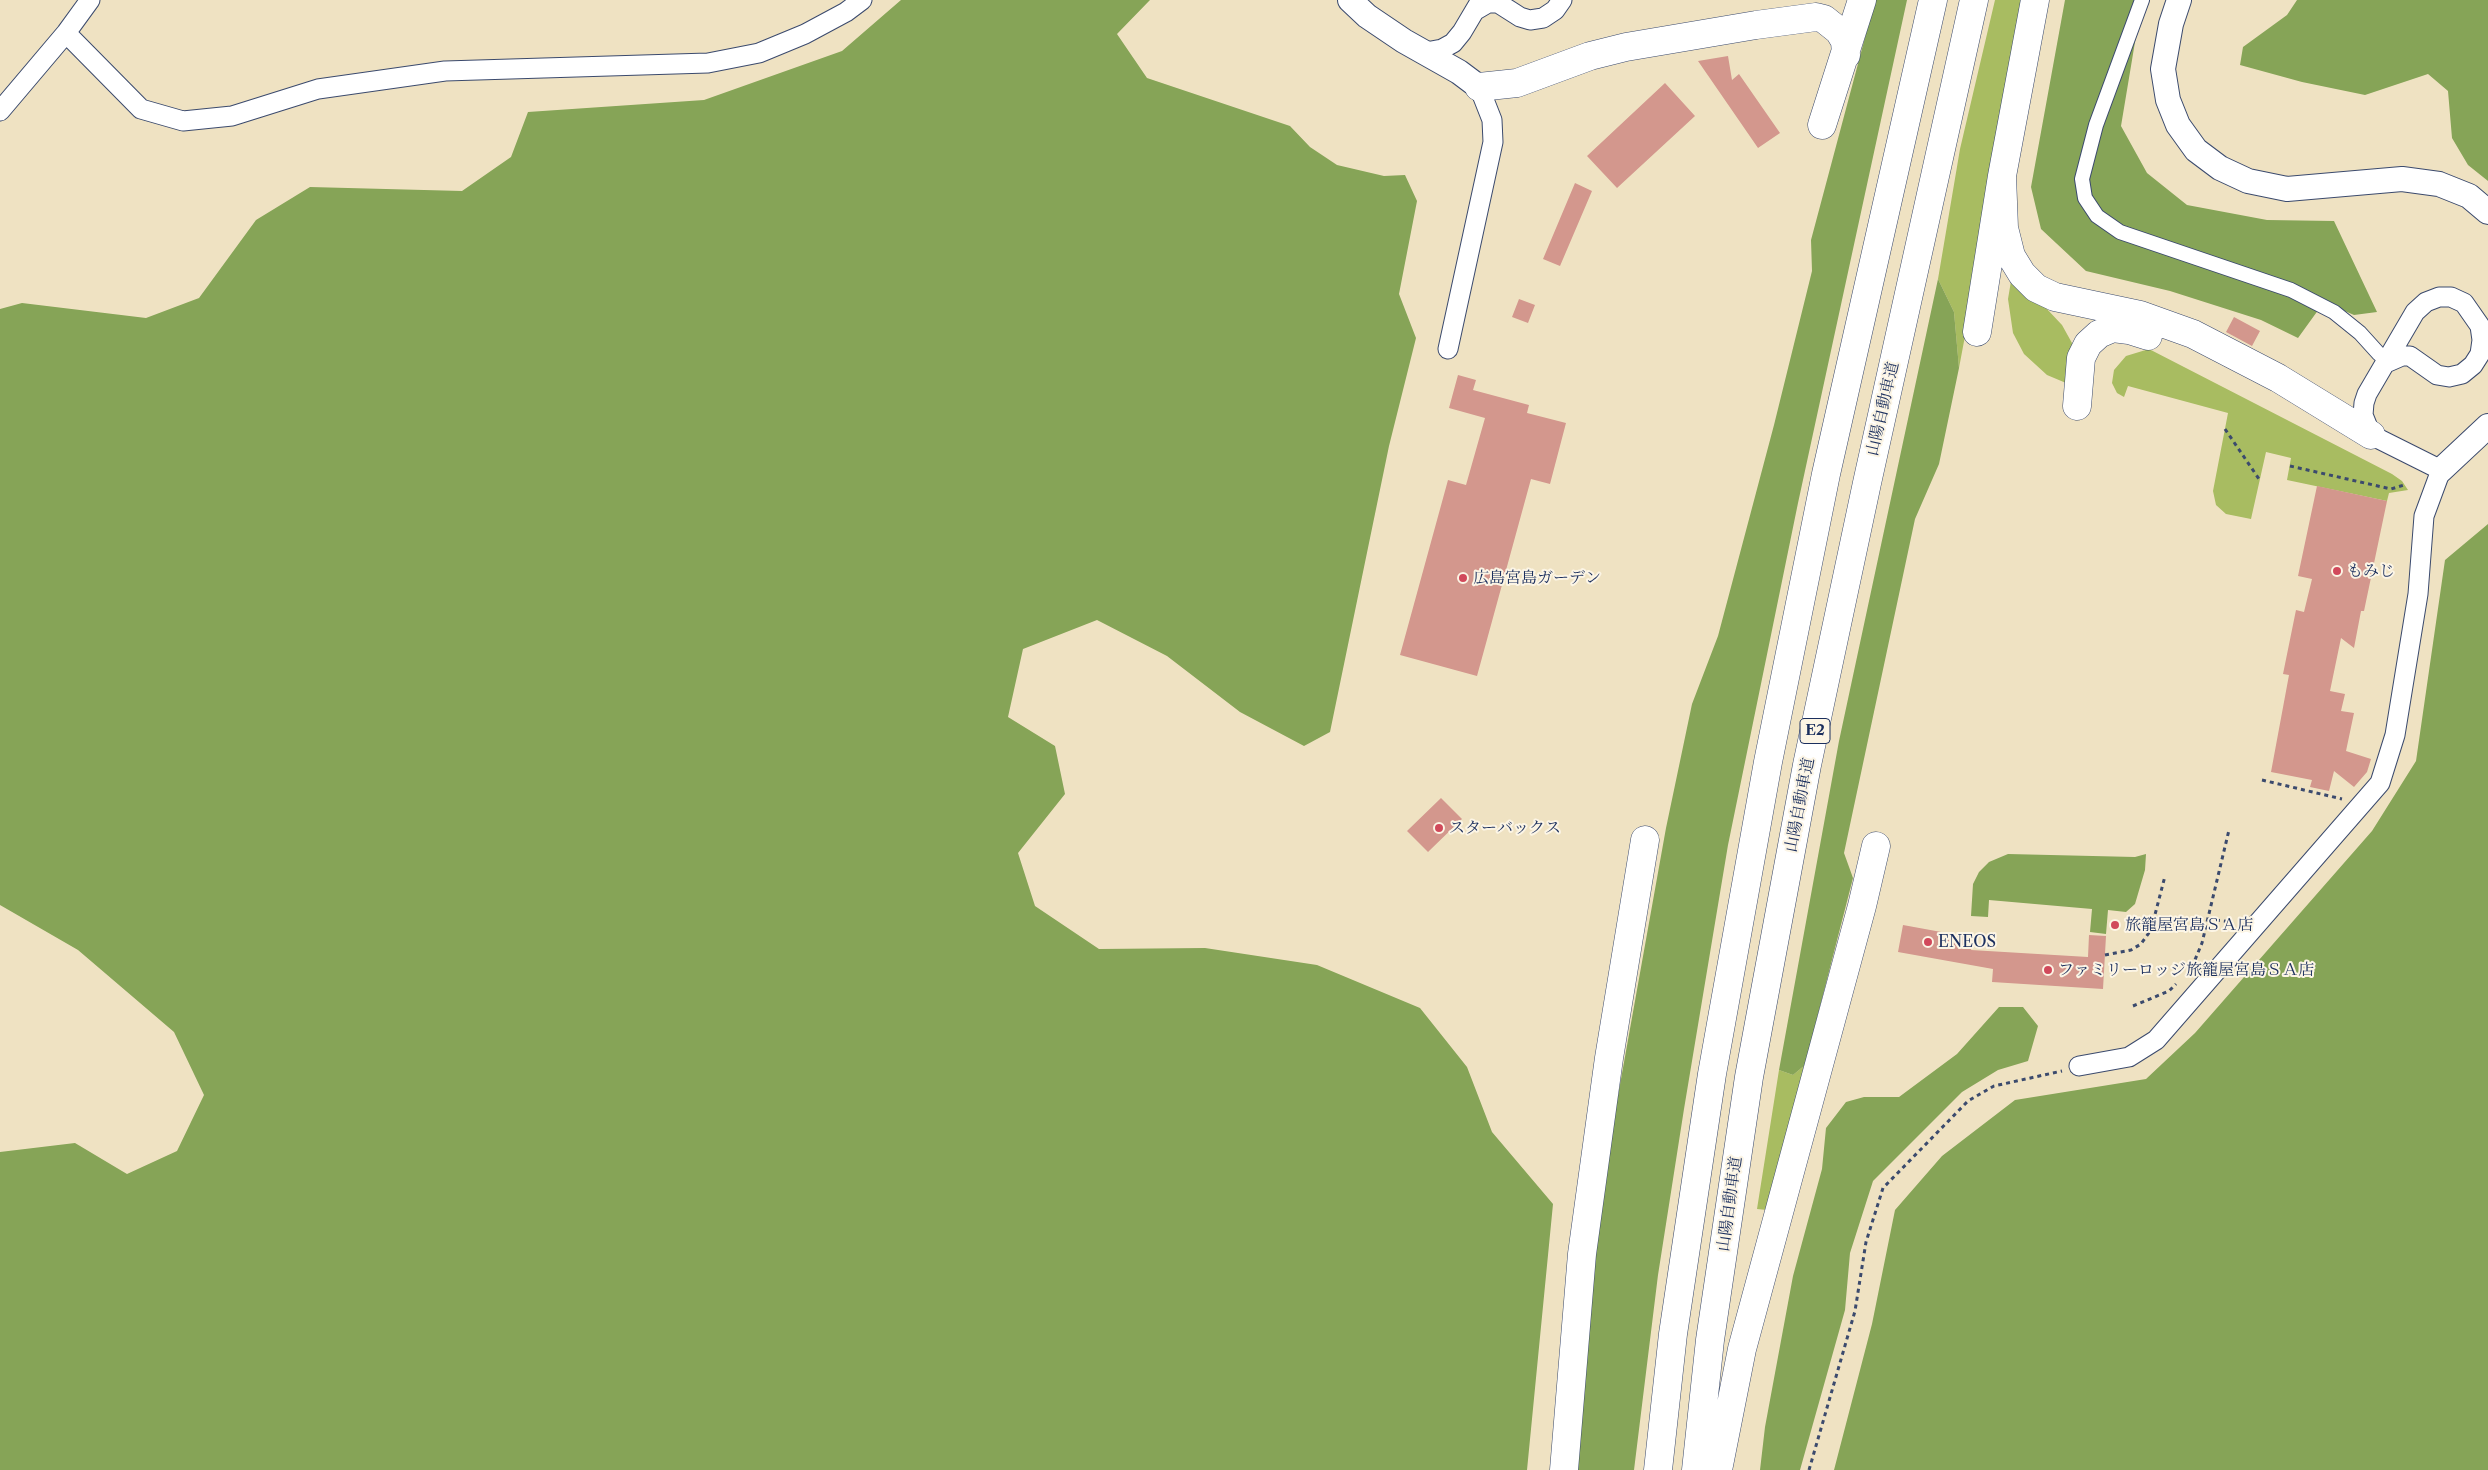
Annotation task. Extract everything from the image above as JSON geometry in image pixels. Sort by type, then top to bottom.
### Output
[{"type":"highway","points":[[1479,86],[1513,77],[1575,50],[1618,36],[1712,15],[1801,0]]},
{"type":"highway","points":[[1822,125],[1846,55],[1862,0]]},
{"type":"highway","name":"E2","points":[[1658,1470],[1673,1334],[1712,1074],[1768,762],[1826,474],[1933,0]]},
{"type":"highway","name":"山陽自動車道","points":[[1696,1470],[1710,1340],[1749,1077],[1804,785],[1866,483],[1974,0]]},
{"type":"highway","points":[[1977,332],[2002,176],[2035,0]]},
{"type":"highway","points":[[1479,86],[1517,83],[1590,56],[1626,47],[1816,17],[1824,19],[1839,31],[1845,41],[1846,55]]},
{"type":"highway","points":[[2002,176],[2004,228],[2011,256],[2022,274],[2036,288],[2055,297],[2140,315],[2193,334],[2278,378],[2371,435]]},
{"type":"highway","points":[[2077,406],[2081,358],[2088,344],[2099,334],[2113,328],[2129,330],[2186,348],[2272,392],[2371,435]]},
{"type":"highway","points":[[1564,1470],[1582,1254],[1609,1058],[1645,840]]},
{"type":"highway","points":[[1718,1470],[1742,1349],[1857,925],[1876,846]]},
{"type":"street","points":[[0,111],[66,33],[90,0]]},
{"type":"street","points":[[66,33],[142,109],[183,121],[232,116],[318,89],[445,71],[708,63],[759,53],[805,34],[846,12],[862,0]]},
{"type":"street","points":[[1350,0],[1374,21],[1479,86],[1492,120],[1493,142],[1448,349]]},
{"type":"street","points":[[1426,52],[1442,49],[1453,43],[1479,5],[1498,3],[1520,17],[1530,20],[1543,18],[1555,10],[1562,0]]},
{"type":"street","points":[[2142,0],[2096,125],[2082,179],[2085,198],[2097,216],[2120,232],[2291,290],[2334,312],[2360,333],[2382,359]]},
{"type":"street","points":[[2178,0],[2171,24],[2163,69],[2168,100],[2178,125],[2196,150],[2220,168],[2248,181],[2287,189],[2402,179],[2439,184],[2469,196],[2488,212]]},
{"type":"street","points":[[2382,359],[2410,356],[2437,375],[2449,377],[2462,374],[2473,366],[2480,354],[2482,340],[2480,326],[2464,303],[2452,297],[2439,297],[2426,302],[2416,312],[2382,359],[2364,403],[2363,415],[2371,435],[2441,470]]},
{"type":"street","points":[[2079,1066],[2129,1058],[2156,1040],[2380,783],[2395,735],[2418,594],[2424,516],[2441,470],[2488,426]]},
{"type":"path","points":[[2225,429],[2259,480]]},
{"type":"path","points":[[2290,466],[2390,489],[2404,485]]},
{"type":"path","points":[[2262,780],[2364,803]]},
{"type":"path","points":[[2191,970],[2202,943],[2229,830]]},
{"type":"path","points":[[2105,955],[2131,950],[2141,944],[2151,930],[2165,876]]},
{"type":"path","points":[[2133,1006],[2169,991],[2180,980]]},
{"type":"path","points":[[1809,1470],[1855,1311],[1866,1242],[1883,1188],[1968,1102],[1994,1086],[2079,1066]]},
{"type":"green space","points":[[901,0],[1150,0],[1117,34],[1147,78],[1290,126],[1310,147],[1337,165],[1384,176],[1405,175],[1417,201],[1399,294],[1416,338],[1389,446],[1330,732],[1304,746],[1240,712],[1167,656],[1097,620],[1023,649],[1008,717],[1055,746],[1065,794],[1018,853],[1035,906],[1099,949],[1205,948],[1317,965],[1420,1008],[1467,1067],[1492,1132],[1553,1204],[1527,1470],[0,1470],[0,1152],[75,1143],[127,1174],[177,1151],[204,1095],[174,1032],[78,950],[0,905],[0,309],[22,303],[146,318],[199,298],[256,220],[310,187],[462,191],[511,157],[528,112],[704,100],[842,51]]},
{"type":"green space","points":[[1875,0],[1907,0],[1798,503],[1728,845],[1658,1275],[1634,1470],[1574,1470],[1586,1323],[1607,1157],[1666,828],[1692,704],[1718,636],[1774,425],[1812,271],[1811,240]]},
{"type":"green space","points":[[1995,0],[2028,0],[1959,368],[1954,312],[1938,279],[1960,149]]},
{"type":"green space","points":[[2065,0],[2142,0],[2121,126],[2147,173],[2187,205],[2267,220],[2334,221],[2377,312],[2354,315],[2324,302],[2298,338],[2261,320],[2170,291],[2086,271],[2041,229],[2031,187]]},
{"type":"green space","points":[[2297,0],[2488,0],[2488,181],[2468,165],[2452,138],[2448,91],[2428,74],[2365,95],[2302,82],[2240,65],[2243,47],[2287,15]]},
{"type":"green space","points":[[1938,279],[1954,312],[1959,368],[1939,464],[1915,519],[1844,853],[1853,878],[1805,1065],[1793,1075],[1779,1070],[1839,741]]},
{"type":"green space","points":[[2011,281],[2046,308],[2062,325],[2072,343],[2076,366],[2066,383],[2047,375],[2024,354],[2013,333],[2008,299]]},
{"type":"green space","points":[[2149,349],[2392,474],[2402,481],[2408,490],[2389,493],[2387,501],[2287,480],[2291,458],[2266,452],[2251,519],[2226,514],[2216,505],[2213,491],[2228,413],[2128,386],[2124,397],[2117,393],[2112,383],[2114,370],[2126,356]]},
{"type":"green space","points":[[2488,524],[2488,1470],[1834,1470],[1872,1324],[1895,1210],[1942,1156],[2015,1100],[2146,1079],[2195,1033],[2372,831],[2416,761],[2445,560]]},
{"type":"green space","points":[[2008,854],[2135,857],[2146,854],[2145,870],[2135,904],[2126,912],[2108,910],[2106,934],[2090,932],[2092,909],[1989,900],[1988,917],[1971,916],[1973,884],[1979,872],[1989,862]]},
{"type":"green space","points":[[1999,1007],[2023,1007],[2038,1026],[2028,1061],[1998,1070],[1962,1092],[1873,1181],[1850,1253],[1845,1310],[1800,1470],[1760,1470],[1765,1427],[1793,1276],[1822,1169],[1826,1128],[1846,1102],[1864,1097],[1899,1097],[1957,1054]]},
{"type":"green space","points":[[1805,1065],[1767,1210],[1757,1209],[1779,1070],[1793,1075]]},
{"type":"building","points":[[1728,56],[1732,80],[1739,74],[1780,133],[1758,148],[1698,61]]},
{"type":"building","points":[[1665,83],[1695,116],[1617,188],[1587,156]]},
{"type":"building","points":[[1575,183],[1592,191],[1560,266],[1543,259]]},
{"type":"building","points":[[1519,299],[1535,305],[1528,323],[1512,317]]},
{"type":"building","points":[[2234,317],[2260,331],[2252,346],[2226,332]]},
{"type":"building","name":"広島宮島ガーデン","points":[[1458,375],[1476,380],[1473,390],[1529,405],[1527,413],[1566,423],[1550,484],[1531,479],[1477,676],[1400,655],[1448,480],[1466,485],[1485,418],[1449,408]]},
{"type":"building","points":[[2317,486],[2387,501],[2364,611],[2361,611],[2354,648],[2341,638],[2330,691],[2345,694],[2341,711],[2354,713],[2346,751],[2371,759],[2367,772],[2354,787],[2334,771],[2329,791],[2310,787],[2312,780],[2271,772],[2289,675],[2283,674],[2296,610],[2304,612],[2312,579],[2298,576]]},
{"type":"building","points":[[1441,798],[1462,819],[1428,852],[1407,831]]},
{"type":"building","points":[[1903,925],[1974,938],[1971,950],[2088,957],[2089,935],[2106,936],[2103,989],[1992,982],[1993,969],[1898,952]]},
{"type":"place","name":"もみじ","points":[[2337,571]]},
{"type":"place","name":"広島宮島ガーデン","points":[[1463,578]]},
{"type":"place","name":"スターバックス","points":[[1439,828]]},
{"type":"place","name":"旅籠屋宮島ＳＡ店","points":[[2115,925]]},
{"type":"place","name":"ENEOS","points":[[1928,942]]},
{"type":"place","name":"ファミリーロッジ旅籠屋宮島ＳＡ店","points":[[2048,970]]}]
